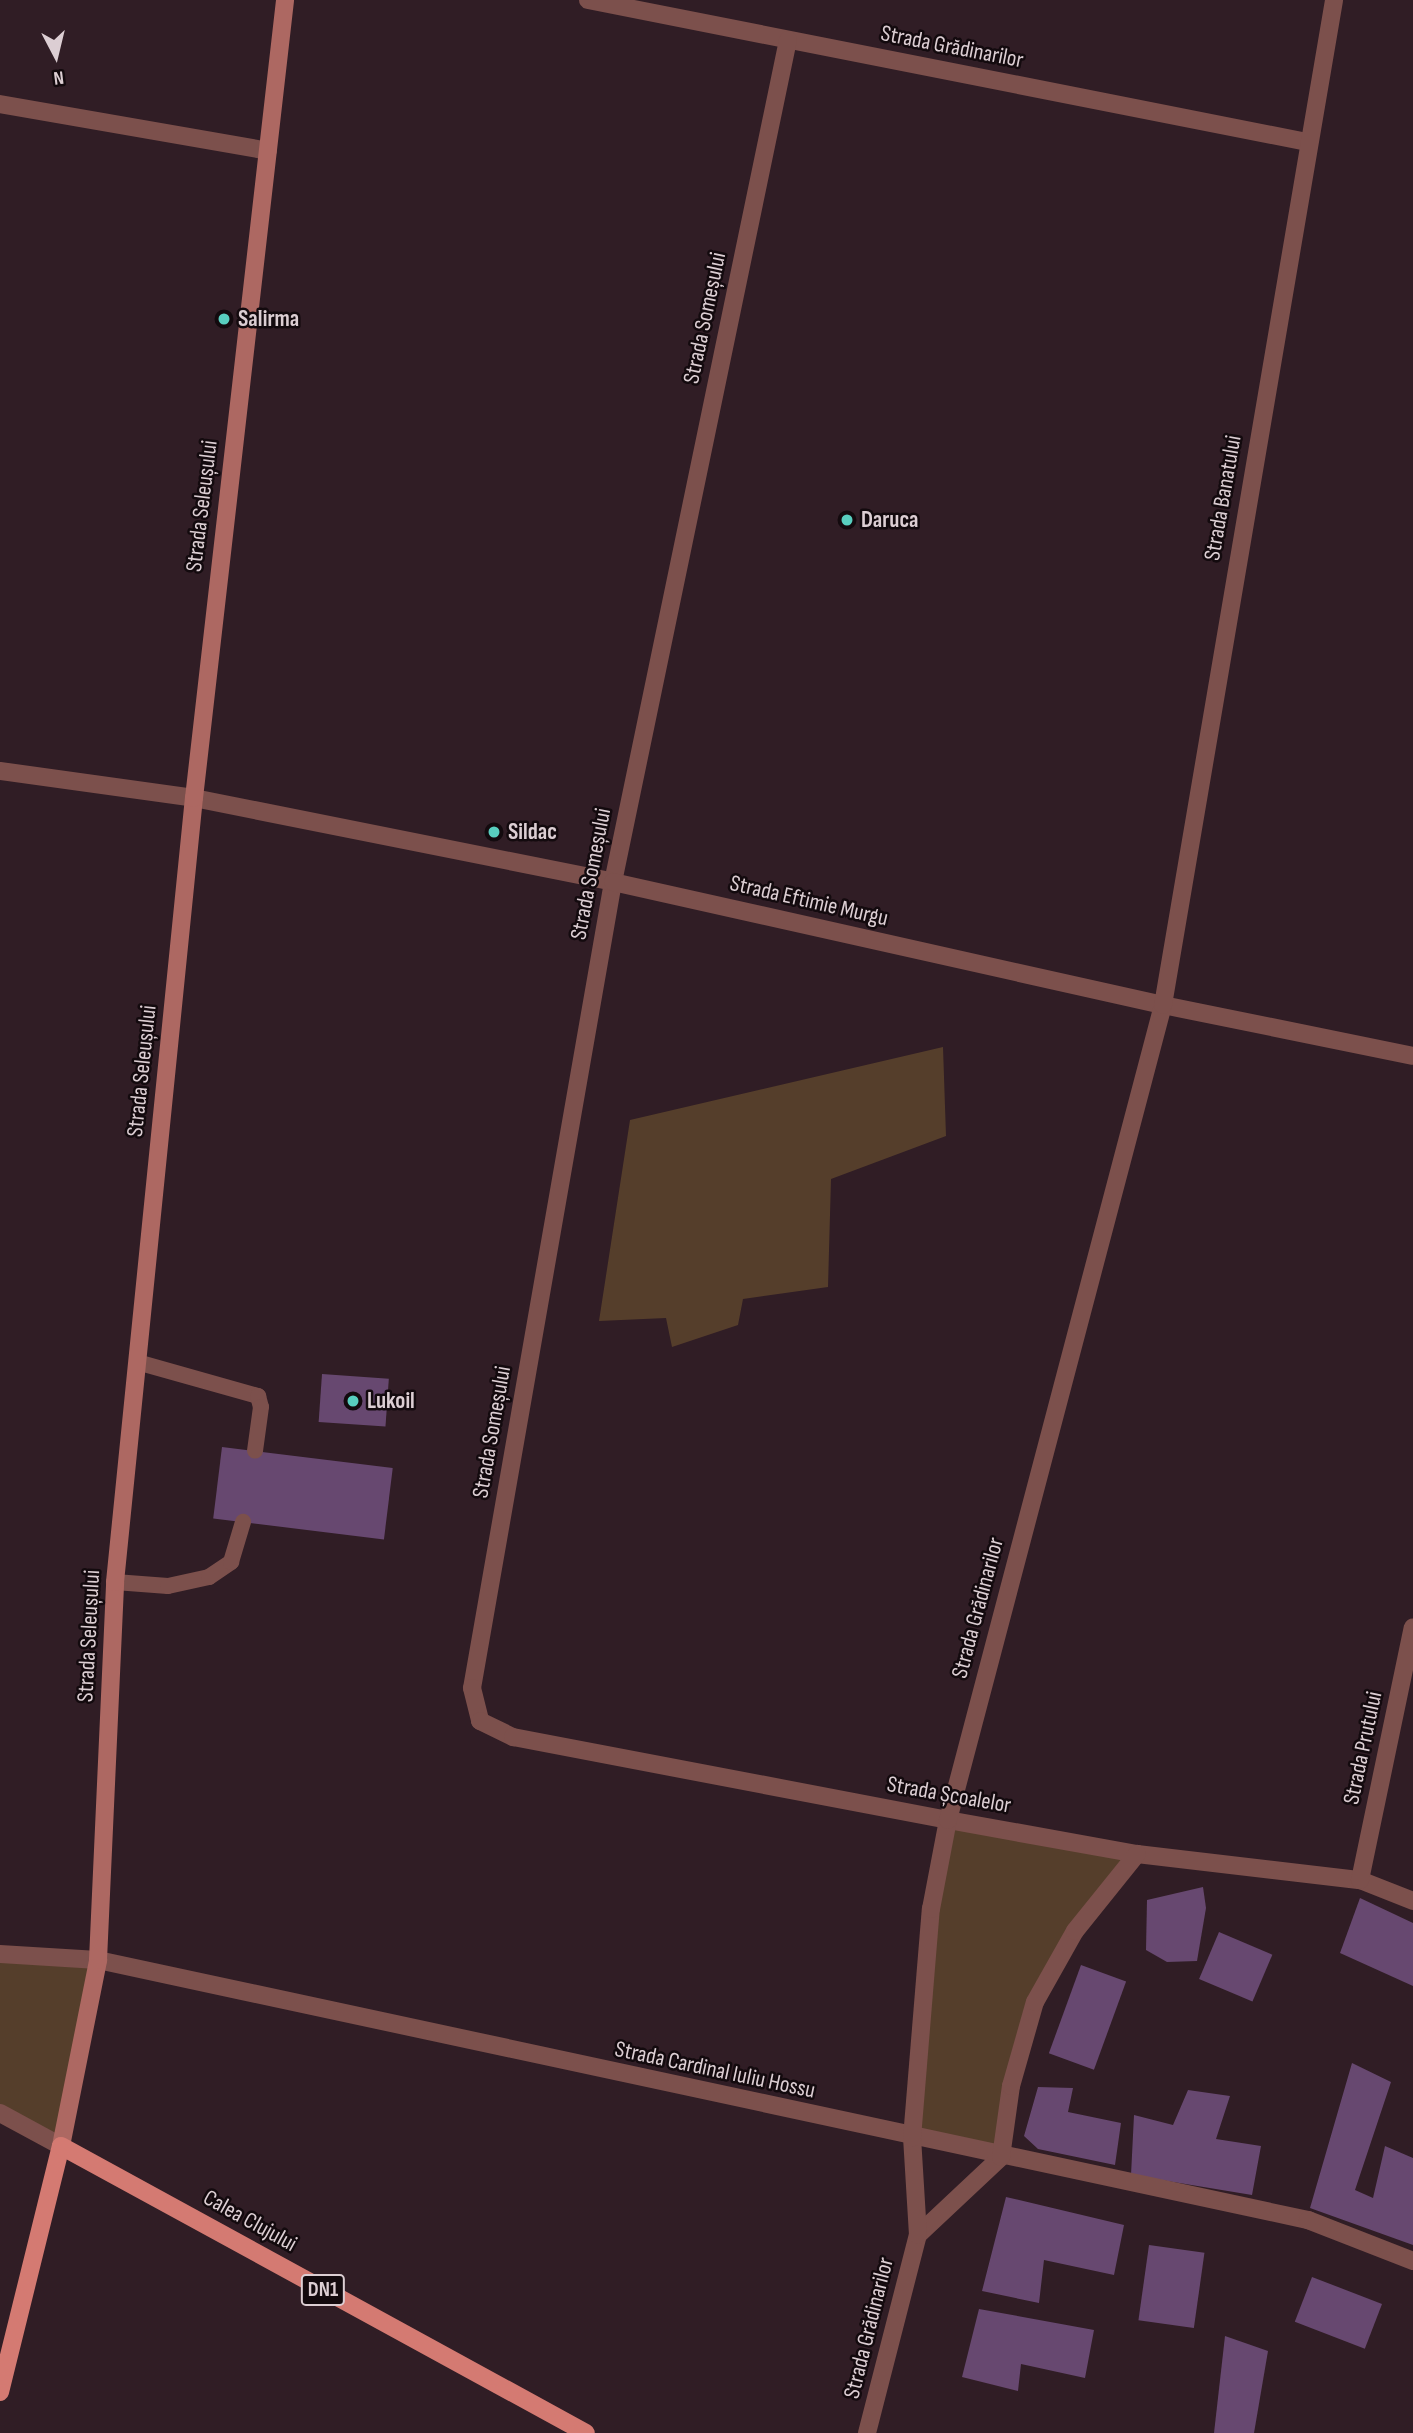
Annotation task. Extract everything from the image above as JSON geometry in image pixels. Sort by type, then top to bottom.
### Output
[{"type":"main road","name":"Strada Seleușului","points":[[61,2146],[98,1960],[115,1582],[194,798],[285,0]]},
{"type":"main road","points":[[0,2392],[61,2146]]},
{"type":"main road","name":"Calea Clujului","points":[[61,2146],[586,2433]]},
{"type":"street","name":"Strada Grădinarilor","points":[[588,0],[1307,142]]},
{"type":"street","name":"Strada Banatului","points":[[1163,1006],[1307,142],[1334,0]]},
{"type":"street","name":"Strada Someșului","points":[[480,1721],[472,1688],[613,882],[788,40]]},
{"type":"street","points":[[0,104],[268,151]]},
{"type":"street","name":"Strada Eftimie Murgu","points":[[0,771],[194,798],[613,882],[1163,1006],[1413,1056]]},
{"type":"street","name":"Strada Grădinarilor","points":[[867,2433],[918,2235],[912,2138],[931,1909],[948,1820],[1163,1006]]},
{"type":"street","name":"Strada Prutului","points":[[1360,1880],[1413,1626]]},
{"type":"street","name":"Strada Școalelor","points":[[480,1721],[513,1737],[948,1820],[1137,1854],[1360,1880],[1413,1901]]},
{"type":"street","points":[[1001,2157],[1011,2086],[1035,2002],[1075,1931],[1137,1854]]},
{"type":"street","name":"Strada Cardinal Iuliu Hossu","points":[[0,1954],[98,1960],[912,2138],[1308,2220],[1413,2261]]},
{"type":"street","name":"Calea Clujului","points":[[0,2113],[61,2146]]},
{"type":"street","name":"Strada Grădinarilor","points":[[918,2235],[1001,2157]]},
{"type":"lane","points":[[137,1362],[258,1396],[261,1408],[254,1451]]},
{"type":"lane","points":[[115,1582],[168,1586],[209,1577],[231,1562],[243,1522]]},
{"type":"shaded area","points":[[943,1047],[946,1136],[831,1179],[828,1287],[743,1299],[738,1325],[672,1347],[666,1318],[599,1321],[630,1120]]},
{"type":"shaded area","points":[[948,1820],[1137,1854],[1035,2002],[1001,2157],[912,2138]]},
{"type":"shaded area","points":[[0,1954],[98,1960],[61,2146],[0,2113]]},
{"type":"building","name":"Lukoil","points":[[322,1374],[389,1379],[385,1427],[319,1422]]},
{"type":"building","points":[[222,1447],[393,1468],[384,1539],[213,1518]]},
{"type":"building","points":[[1203,1887],[1206,1908],[1197,1961],[1167,1962],[1146,1950],[1147,1900]]},
{"type":"building","points":[[1360,1898],[1413,1923],[1413,1986],[1340,1953]]},
{"type":"building","points":[[1219,1932],[1272,1955],[1252,2002],[1199,1979]]},
{"type":"building","points":[[1081,1965],[1126,1981],[1094,2070],[1049,2053]]},
{"type":"building","points":[[1352,2063],[1391,2082],[1355,2190],[1373,2198],[1385,2146],[1413,2158],[1413,2245],[1310,2208]]},
{"type":"building","points":[[1038,2087],[1073,2088],[1068,2112],[1121,2123],[1115,2165],[1038,2149],[1024,2136]]},
{"type":"building","points":[[1188,2090],[1230,2096],[1216,2139],[1261,2146],[1252,2195],[1131,2175],[1134,2115],[1173,2125]]},
{"type":"building","points":[[1006,2197],[1124,2225],[1114,2275],[1044,2260],[1039,2303],[982,2291]]},
{"type":"building","points":[[1149,2245],[1204,2253],[1194,2328],[1138,2320]]},
{"type":"building","points":[[1312,2277],[1382,2304],[1365,2349],[1295,2322]]},
{"type":"building","points":[[979,2309],[1094,2330],[1085,2378],[1021,2364],[1018,2391],[962,2377]]},
{"type":"building","points":[[1225,2336],[1268,2351],[1254,2433],[1214,2433]]},
{"type":"place","name":"Salirma","points":[[224,319]]},
{"type":"place","name":"Daruca","points":[[847,520]]},
{"type":"place","name":"Sildac","points":[[494,832]]},
{"type":"place","name":"Lukoil","points":[[353,1401]]}]
